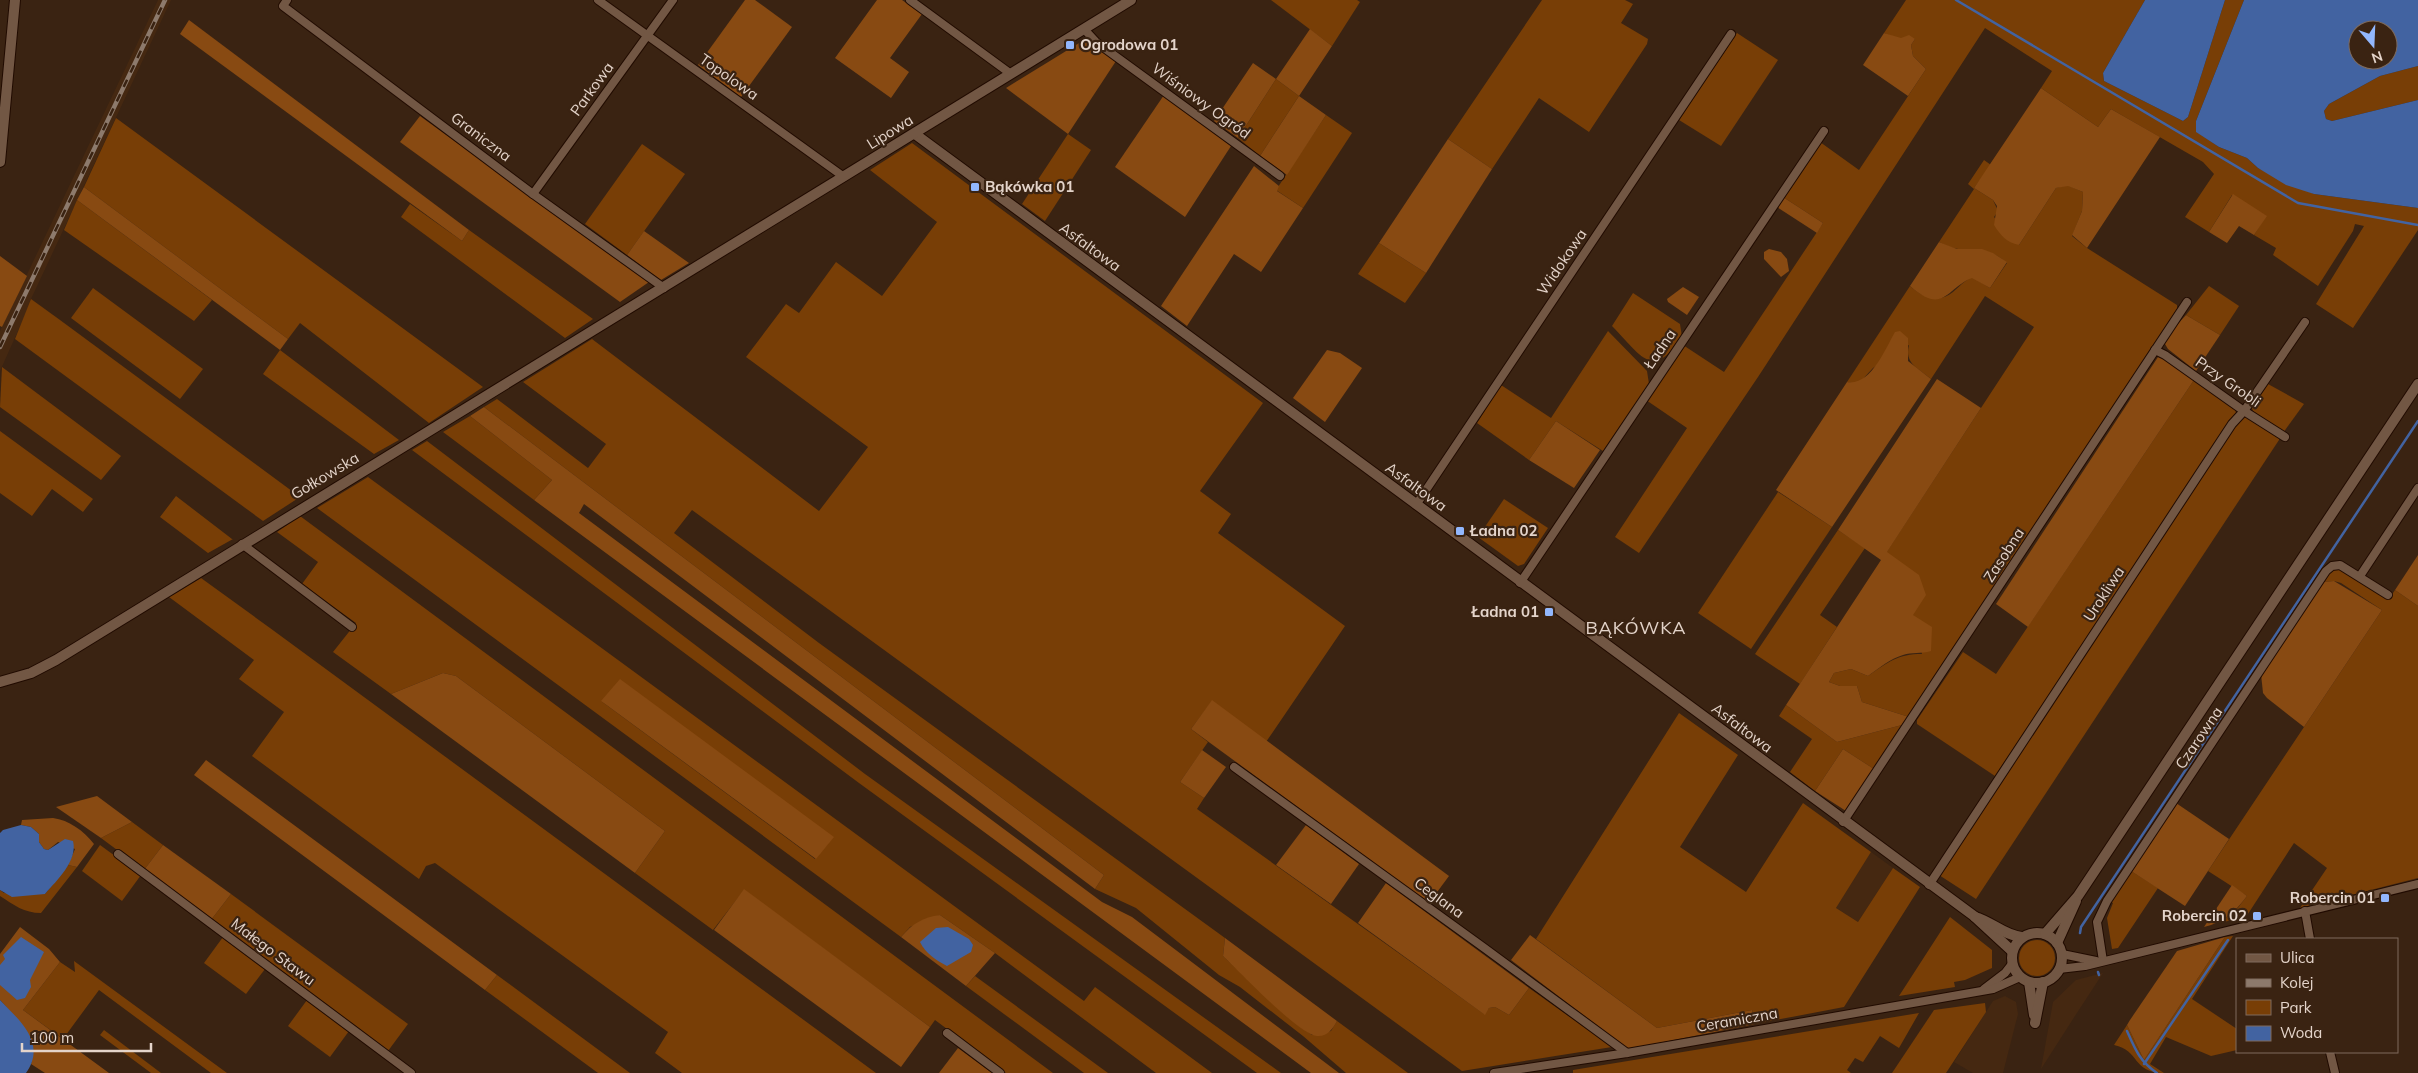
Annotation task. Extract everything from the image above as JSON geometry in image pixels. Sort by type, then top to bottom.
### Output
[{"type":"street","points":[[0,162],[15,0]]},
{"type":"street","name":"Topolowa","points":[[598,0],[844,177]]},
{"type":"street","name":"Parkowa","points":[[533,194],[673,0]]},
{"type":"street","points":[[910,0],[1011,74]]},
{"type":"street","name":"Lipowa","points":[[664,288],[1131,0]]},
{"type":"street","name":"Graniczna","points":[[285,3],[533,194],[664,288]]},
{"type":"street","name":"Wiśniowy Ogród","points":[[1084,29],[1096,42],[1280,176]]},
{"type":"street","name":"Widokowa","points":[[1416,505],[1730,34]]},
{"type":"street","name":"Ładna","points":[[1520,583],[1824,131]]},
{"type":"street","name":"Asfaltowa","points":[[915,134],[1843,822],[1974,916],[2012,951]]},
{"type":"street","name":"Gołkowska","points":[[0,682],[51,663],[242,544],[664,288]]},
{"type":"street","name":"Zasobna","points":[[1843,822],[2187,302]]},
{"type":"street","name":"Urokliwa","points":[[1929,885],[2227,432],[2244,411],[2305,322]]},
{"type":"street","name":"Przy Grobli","points":[[2154,350],[2165,355],[2244,411],[2285,437]]},
{"type":"street","points":[[2045,934],[2078,896],[2418,384]]},
{"type":"street","points":[[2360,576],[2418,488]]},
{"type":"street","points":[[242,544],[352,627]]},
{"type":"street","name":"Czarowna","points":[[2101,961],[2097,922],[2107,901],[2326,571],[2332,566],[2340,565],[2388,595]]},
{"type":"street","name":"Ceglana","points":[[1234,767],[1627,1053]]},
{"type":"street","name":"Małego Stawu","points":[[118,854],[411,1073]]},
{"type":"street","points":[[2060,969],[2085,966],[2418,884]]},
{"type":"street","points":[[2058,943],[2078,896]]},
{"type":"street","points":[[2305,911],[2310,938]]},
{"type":"street","name":"Asfaltowa","points":[[1974,916],[1986,920],[2014,936],[2022,938]]},
{"type":"street","points":[[2025,980],[2044,982],[2055,975],[2060,969],[2062,954],[2058,943],[2045,934],[2032,933],[2022,938],[2012,951],[2012,964],[2025,980],[2036,1023],[2044,982]]},
{"type":"street","points":[[2062,954],[2101,961]]},
{"type":"street","name":"Ceramiczna","points":[[1984,990],[2005,973],[2012,964]]},
{"type":"street","name":"Ceramiczna","points":[[1494,1073],[1627,1053],[1993,989],[2025,980]]},
{"type":"street","points":[[947,1033],[1000,1073]]},
{"type":"street","points":[[2330,1053],[2335,1073]]},
{"type":"shaded area","points":[[158,0],[171,0],[31,299],[0,371],[0,331]]},
{"type":"shaded area","points":[[745,0],[755,0],[792,27],[741,97],[698,65]]},
{"type":"shaded area","points":[[877,0],[902,0],[922,14],[890,58],[909,72],[891,98],[835,58]]},
{"type":"shaded area","points":[[189,20],[469,230],[462,241],[180,34]]},
{"type":"shaded area","points":[[1310,29],[1332,46],[1299,96],[1276,79]]},
{"type":"shaded area","points":[[1884,33],[1901,38],[1909,35],[1915,39],[1911,45],[1913,56],[1926,69],[1908,96],[1863,65]]},
{"type":"shaded area","points":[[1084,40],[1116,61],[1068,134],[1006,88]]},
{"type":"shaded area","points":[[1253,63],[1276,79],[1238,138],[1214,121]]},
{"type":"shaded area","points":[[2041,88],[2098,127],[2111,109],[2160,137],[2087,248],[2072,235],[2082,211],[2083,192],[2068,186],[2056,188],[2019,245],[2007,240],[1999,232],[1994,225],[1997,206],[1993,200],[1974,188]]},
{"type":"shaded area","points":[[1164,95],[1231,146],[1185,217],[1115,167]]},
{"type":"shaded area","points":[[1299,96],[1326,115],[1287,175],[1260,156]]},
{"type":"shaded area","points":[[420,116],[649,282],[620,302],[400,142]]},
{"type":"shaded area","points":[[1448,139],[1492,169],[1426,273],[1379,243]]},
{"type":"shaded area","points":[[1254,166],[1279,186],[1277,191],[1303,208],[1261,272],[1234,254],[1187,326],[1161,306]]},
{"type":"shaded area","points":[[84,187],[288,339],[280,350],[77,200]]},
{"type":"shaded area","points":[[2233,194],[2267,216],[2254,235],[2239,226],[2227,243],[2209,232]]},
{"type":"shaded area","points":[[1783,197],[1823,223],[1817,233],[1777,207]]},
{"type":"shaded area","points":[[644,231],[689,263],[661,280],[627,255]]},
{"type":"shaded area","points":[[1939,242],[1957,249],[1982,249],[1993,253],[2007,262],[1990,288],[1972,278],[1963,282],[1944,297],[1930,299],[1921,295],[1910,286]]},
{"type":"shaded area","points":[[1769,249],[1781,252],[1787,259],[1789,271],[1781,277],[1764,259],[1764,252]]},
{"type":"shaded area","points":[[0,256],[27,276],[2,327],[0,326]]},
{"type":"shaded area","points":[[1683,287],[1699,297],[1687,315],[1668,302],[1667,299]]},
{"type":"shaded area","points":[[2186,315],[2220,335],[2196,371],[2168,349],[2165,344],[2166,337]]},
{"type":"shaded area","points":[[1900,331],[1908,338],[1908,361],[1931,379],[1832,527],[1776,490],[1847,382],[1856,382],[1870,372],[1882,356],[1895,332]]},
{"type":"shaded area","points":[[1327,350],[1340,353],[1362,368],[1325,422],[1293,398]]},
{"type":"shaded area","points":[[2158,357],[2163,358],[2194,380],[2028,627],[1996,604]]},
{"type":"shaded area","points":[[1937,379],[1981,408],[1887,552],[1919,575],[1926,595],[1913,615],[1932,627],[1931,651],[1906,654],[1898,657],[1868,676],[1851,669],[1834,673],[1829,682],[1840,686],[1857,686],[1862,702],[1909,717],[1902,725],[1837,742],[1786,705],[1881,560],[1838,530]]},
{"type":"shaded area","points":[[484,407],[1104,875],[1095,889],[584,504],[579,513],[1102,902],[1132,917],[1339,1073],[1311,1073],[534,500],[552,480],[470,416]]},
{"type":"shaded area","points":[[1556,421],[1600,450],[1574,488],[1529,460]]},
{"type":"shaded area","points":[[2418,555],[2418,606],[2395,590]]},
{"type":"shaded area","points":[[2334,581],[2382,610],[2304,727],[2267,698],[2263,693],[2261,674],[2322,582]]},
{"type":"shaded area","points":[[443,673],[456,676],[665,831],[635,873],[391,694]]},
{"type":"shaded area","points":[[620,679],[834,837],[816,859],[601,701]]},
{"type":"shaded area","points":[[1212,700],[1449,876],[1429,903],[1191,729]]},
{"type":"shaded area","points":[[1843,749],[1874,769],[1846,811],[1815,791]]},
{"type":"shaded area","points":[[1202,750],[1226,767],[1204,798],[1180,782]]},
{"type":"shaded area","points":[[206,760],[497,975],[485,990],[194,775]]},
{"type":"shaded area","points":[[97,796],[132,822],[101,838],[56,807]]},
{"type":"shaded area","points":[[2176,803],[2229,839],[2185,906],[2131,871]]},
{"type":"shaded area","points":[[53,818],[65,821],[76,827],[94,844],[77,867],[68,865],[75,849],[58,842],[48,850],[44,849],[39,842],[39,834],[31,827],[21,825],[22,820]]},
{"type":"shaded area","points":[[1306,825],[1359,864],[1331,904],[1276,865]]},
{"type":"shaded area","points":[[163,845],[231,894],[211,920],[144,870]]},
{"type":"shaded area","points":[[1871,852],[1893,868],[1858,922],[1836,908]]},
{"type":"shaded area","points":[[1386,883],[1529,988],[1509,1015],[1495,1007],[1489,1008],[1485,1015],[1358,923]]},
{"type":"shaded area","points":[[2232,885],[2247,896],[2228,916],[2204,927]]},
{"type":"shaded area","points":[[744,889],[930,1027],[901,1067],[714,930]]},
{"type":"shaded area","points":[[940,915],[995,953],[966,986],[901,937],[918,922],[928,917]]},
{"type":"shaded area","points":[[20,927],[49,949],[60,962],[23,1010],[109,1073],[45,1073],[31,1064],[31,1047],[28,1038],[0,1000],[0,954]]},
{"type":"shaded area","points":[[1530,935],[1657,1028],[1752,1010],[1755,1024],[1628,1049],[1511,960]]},
{"type":"shaded area","points":[[2225,937],[2144,1060],[2127,1025],[2130,1020],[2177,951]]},
{"type":"shaded area","points":[[1225,938],[1337,1021],[1332,1030],[1327,1034],[1317,1036],[1308,1033],[1283,1014],[1223,956]]},
{"type":"shaded area","points":[[2103,973],[2041,1069],[2053,1002],[2076,980]]},
{"type":"shaded area","points":[[2005,996],[2016,1002],[2018,1014],[2003,1073],[1973,1073],[1954,1062],[1993,1001]]},
{"type":"shaded area","points":[[958,1048],[992,1073],[939,1073]]},
{"type":"green space","points":[[1271,0],[1357,0],[1360,2],[1332,46]]},
{"type":"green space","points":[[1542,0],[1625,0],[1633,4],[1621,23],[1648,39],[1647,44],[1589,132],[1539,98],[1492,169],[1448,139]]},
{"type":"green space","points":[[1906,0],[2145,0],[2103,73],[2104,81],[2183,121],[2188,117],[2225,0],[2244,0],[2196,121],[2197,132],[2219,147],[2247,158],[2258,168],[2314,194],[2418,208],[2418,230],[2353,328],[2316,304],[2364,226],[2355,224],[2353,231],[2318,286],[2273,255],[2276,248],[2254,235],[2266,216],[2232,195],[2209,232],[2185,217],[2214,174],[2203,162],[2111,109],[2098,127],[2041,88],[2052,71],[1985,28],[1758,377],[1639,553],[1615,537],[1687,428],[1646,400],[1683,345],[1724,372],[1823,223],[1783,197],[1820,142],[1859,170],[1926,69],[1913,56],[1911,45],[1915,39],[1897,38],[1884,33]]},
{"type":"green space","points":[[1737,33],[1778,60],[1721,146],[1679,120]]},
{"type":"green space","points":[[2418,66],[2418,100],[2332,121],[2326,119],[2324,111],[2329,104],[2380,76]]},
{"type":"green space","points":[[1276,79],[1299,96],[1260,156],[1238,138]]},
{"type":"green space","points":[[1326,115],[1352,133],[1303,208],[1276,190]]},
{"type":"green space","points":[[116,118],[483,387],[429,423],[300,323],[288,339],[84,187]]},
{"type":"green space","points":[[1068,134],[1091,150],[1045,221],[1022,204]]},
{"type":"green space","points":[[912,143],[1263,403],[1200,491],[1231,514],[1218,533],[1345,626],[1266,742],[1212,701],[1191,729],[1208,742],[1180,782],[1204,798],[1197,809],[1484,1014],[1489,1008],[1495,1007],[1509,1015],[1529,988],[1612,1047],[1462,1071],[692,510],[674,533],[819,643],[1225,938],[1223,956],[1287,1016],[1312,1035],[1331,1031],[1337,1021],[1408,1073],[1346,1073],[1303,1036],[1240,987],[1219,975],[1136,908],[1095,889],[1104,875],[484,407],[497,399],[588,468],[606,444],[523,382],[592,339],[819,511],[868,447],[746,357],[786,304],[799,313],[836,262],[882,296],[937,222],[870,170]]},
{"type":"green space","points":[[642,144],[685,174],[627,255],[585,224]]},
{"type":"green space","points":[[1984,160],[1991,165],[1974,188],[1993,200],[1998,211],[1994,217],[2019,245],[2056,188],[2067,185],[2083,192],[2082,211],[2072,236],[2087,248],[2177,305],[2177,309],[1909,717],[1862,702],[1857,686],[1840,686],[1829,682],[1834,673],[1851,669],[1868,676],[1900,657],[1922,654],[1913,615],[1886,553],[2034,327],[1985,296],[1931,379],[1911,361],[1908,351],[1909,345],[1873,368],[1861,381],[1847,382],[1910,286],[1931,298],[1948,296],[1972,277],[1990,288],[2007,263],[2000,257],[1988,252],[1958,249],[1939,242],[1974,189],[1968,184]]},
{"type":"green space","points":[[77,200],[212,300],[194,321],[64,230]]},
{"type":"green space","points":[[410,204],[462,241],[469,230],[593,319],[565,338],[401,217]]},
{"type":"green space","points":[[1379,243],[1426,273],[1405,303],[1358,274]]},
{"type":"green space","points":[[2209,286],[2239,306],[2220,335],[2186,315]]},
{"type":"green space","points":[[93,288],[203,369],[180,399],[71,318]]},
{"type":"green space","points":[[1633,293],[1680,324],[1682,337],[1672,351],[1662,358],[1654,361],[1646,359],[1612,326]]},
{"type":"green space","points":[[31,299],[300,497],[263,521],[15,339]]},
{"type":"green space","points":[[1608,331],[1647,371],[1649,384],[1603,451],[1556,421],[1529,460],[1477,423],[1501,385],[1551,418]]},
{"type":"green space","points":[[280,350],[399,440],[374,454],[263,374]]},
{"type":"green space","points":[[2,367],[121,456],[101,480],[0,407]]},
{"type":"green space","points":[[2194,380],[2235,409],[2236,413],[1995,776],[1917,724],[1917,720],[1963,652],[1996,674]]},
{"type":"green space","points":[[2268,384],[2304,404],[2283,433],[2253,411],[2252,408]]},
{"type":"green space","points":[[470,416],[552,480],[534,500],[443,432]]},
{"type":"green space","points":[[2241,416],[2245,416],[2279,438],[2279,440],[1976,899],[1939,875]]},
{"type":"green space","points":[[0,431],[93,499],[83,512],[52,489],[32,516],[0,493]]},
{"type":"green space","points":[[427,441],[865,774],[1281,1073],[1257,1073],[859,783],[412,450]]},
{"type":"green space","points":[[368,477],[1084,1001],[1095,987],[1212,1073],[1156,1073],[995,953],[940,915],[910,927],[901,937],[317,508]],"holes":[[[601,701],[833,837],[815,859]]]},
{"type":"green space","points":[[1778,492],[1832,527],[1751,649],[1698,613]]},
{"type":"green space","points":[[176,496],[233,539],[208,553],[160,517]]},
{"type":"green space","points":[[1504,499],[1548,528],[1524,564],[1518,566],[1478,537]]},
{"type":"green space","points":[[300,516],[1053,1073],[1006,1073],[935,1020],[930,1027],[744,890],[713,930],[635,873],[665,831],[456,676],[443,673],[391,694],[333,652],[356,623],[302,584],[318,562],[277,532]]},
{"type":"green space","points":[[1838,530],[1865,548],[1820,615],[1837,627],[1800,684],[1755,654]]},
{"type":"green space","points":[[2340,567],[2389,599],[2395,590],[2418,606],[2418,878],[2300,908],[2327,868],[2294,843],[2246,917],[2219,923],[2237,909],[2247,896],[2208,871],[2382,610],[2341,583],[2334,581],[2322,582],[2331,569]]},
{"type":"green space","points":[[201,578],[876,1073],[682,1073],[655,1053],[668,1032],[435,863],[426,866],[419,879],[252,756],[284,712],[239,679],[254,660],[169,597]]},
{"type":"green space","points":[[1786,705],[1837,742],[1902,725],[1874,769],[1843,749],[1815,791],[1790,772],[1812,739],[1779,716]]},
{"type":"green space","points":[[1679,713],[1738,755],[1680,847],[1746,892],[1803,803],[1871,852],[1836,908],[1858,922],[1893,868],[1920,887],[1844,1007],[1755,1024],[1752,1010],[1657,1028],[1536,939]]},
{"type":"green space","points":[[132,822],[163,845],[144,870],[101,838]]},
{"type":"green space","points":[[100,845],[141,875],[122,901],[82,871]]},
{"type":"green space","points":[[68,865],[77,867],[41,913],[24,910],[0,896],[0,890],[4,893],[45,894]]},
{"type":"green space","points":[[2131,871],[2158,888],[2118,948],[2112,949],[2107,918],[2113,903],[2111,902]]},
{"type":"green space","points":[[231,894],[408,1024],[388,1051],[211,920]]},
{"type":"green space","points":[[1950,917],[1992,950],[1992,968],[1965,980],[1954,982],[1955,987],[1899,996]]},
{"type":"green space","points":[[2233,936],[2192,999],[2236,1028],[2236,1050],[2211,1056],[2166,1037],[2150,1064],[2164,1073],[2146,1069],[2128,1051],[2114,1045],[2127,1025],[2144,1060],[2225,937]]},
{"type":"green space","points":[[223,937],[265,969],[246,994],[204,963]]},
{"type":"green space","points":[[2037,940],[2044,941],[2050,945],[2054,951],[2054,965],[2050,971],[2044,975],[2037,976],[2030,975],[2024,971],[2020,965],[2019,958],[2020,951],[2024,945],[2030,941]]},
{"type":"green space","points":[[74,961],[227,1073],[211,1073],[99,990],[63,1039],[23,1010],[60,962],[75,972]]},
{"type":"green space","points":[[497,975],[630,1073],[598,1073],[485,990]]},
{"type":"green space","points":[[975,976],[1108,1073],[1084,1073],[966,986]]},
{"type":"green space","points":[[307,1000],[349,1031],[330,1057],[288,1026]]},
{"type":"green space","points":[[1985,1003],[1986,1012],[1946,1073],[1892,1073],[1934,1010]]},
{"type":"green space","points":[[1919,1013],[1899,1048],[1880,1036],[1863,1062],[1855,1058],[1847,1070],[1851,1073],[1573,1073],[1573,1070]]},
{"type":"green space","points":[[104,1030],[161,1073],[151,1073],[100,1035]]},
{"type":"water","points":[[2145,0],[2225,0],[2188,117],[2183,121],[2104,81],[2103,73]]},
{"type":"water","points":[[2244,0],[2418,0],[2418,66],[2380,76],[2329,104],[2324,111],[2326,119],[2332,121],[2418,100],[2418,208],[2314,194],[2286,185],[2258,168],[2247,158],[2219,147],[2196,132],[2196,121]]},
{"type":"water","points":[[21,825],[31,827],[39,834],[39,842],[44,849],[48,850],[65,839],[73,841],[74,848],[70,863],[45,894],[12,897],[0,890],[0,833],[3,830]]},
{"type":"water","points":[[948,927],[969,939],[973,945],[971,952],[947,966],[928,953],[920,942],[936,928]]},
{"type":"water","points":[[21,937],[44,952],[30,980],[31,987],[25,998],[17,1000],[0,985],[0,965],[5,959],[3,955]]},
{"type":"water","points":[[0,1000],[23,1024],[32,1042],[34,1052],[32,1062],[26,1073],[0,1073]]},
{"type":"waterway","points":[[1956,0],[2298,203],[2418,225]]},
{"type":"waterway","points":[[2080,933],[2081,927],[2418,421]]},
{"type":"waterway","points":[[2144,1064],[2228,940]]},
{"type":"waterway","points":[[2127,1031],[2142,1060],[2157,1073]]},
{"type":"railway","points":[[0,347],[165,0]]},
{"type":"place","name":"Ogrodowa 01","points":[[1070,45]]},
{"type":"place","name":"Bąkówka 01","points":[[975,187]]},
{"type":"place","name":"Ładna 02","points":[[1460,531]]},
{"type":"place","name":"Ładna 01","points":[[1549,612]]},
{"type":"place","name":"Robercin 01","points":[[2385,898]]},
{"type":"place","name":"Robercin 02","points":[[2257,916]]},
{"type":"district","name":"BĄKÓWKA","points":[[1636,628]]}]
